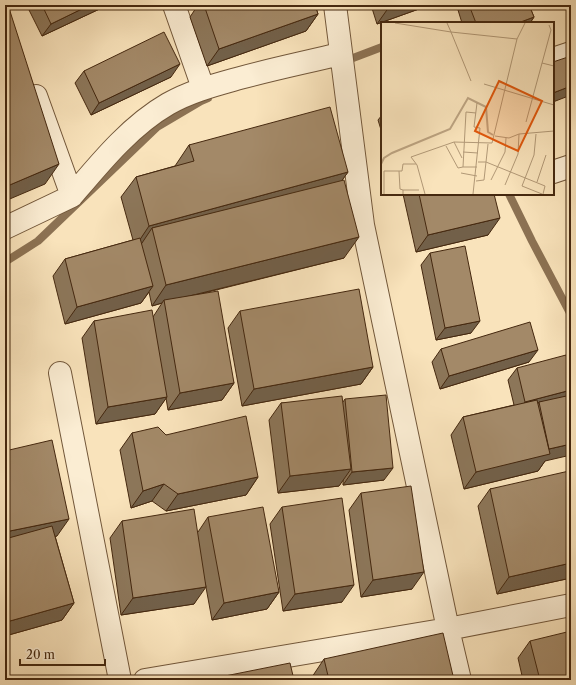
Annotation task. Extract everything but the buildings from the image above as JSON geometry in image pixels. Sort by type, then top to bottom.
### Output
[{"type":"street","points":[[174,5],[204,88]]},
{"type":"street","points":[[335,5],[340,54],[363,225],[460,680]]},
{"type":"street","points":[[554,59],[571,53]]},
{"type":"street","points":[[5,228],[72,196],[100,162],[138,125],[168,104],[204,88],[267,71],[340,54]]},
{"type":"street","points":[[29,76],[72,196]]},
{"type":"street","points":[[554,172],[571,166]]},
{"type":"street","points":[[60,373],[120,680]]},
{"type":"street","points":[[145,680],[448,629],[571,606]]},
{"type":"waterway","points":[[353,58],[381,47]]},
{"type":"waterway","points":[[5,262],[38,241],[157,127],[208,98]]},
{"type":"waterway","points":[[509,195],[571,315]]}]
